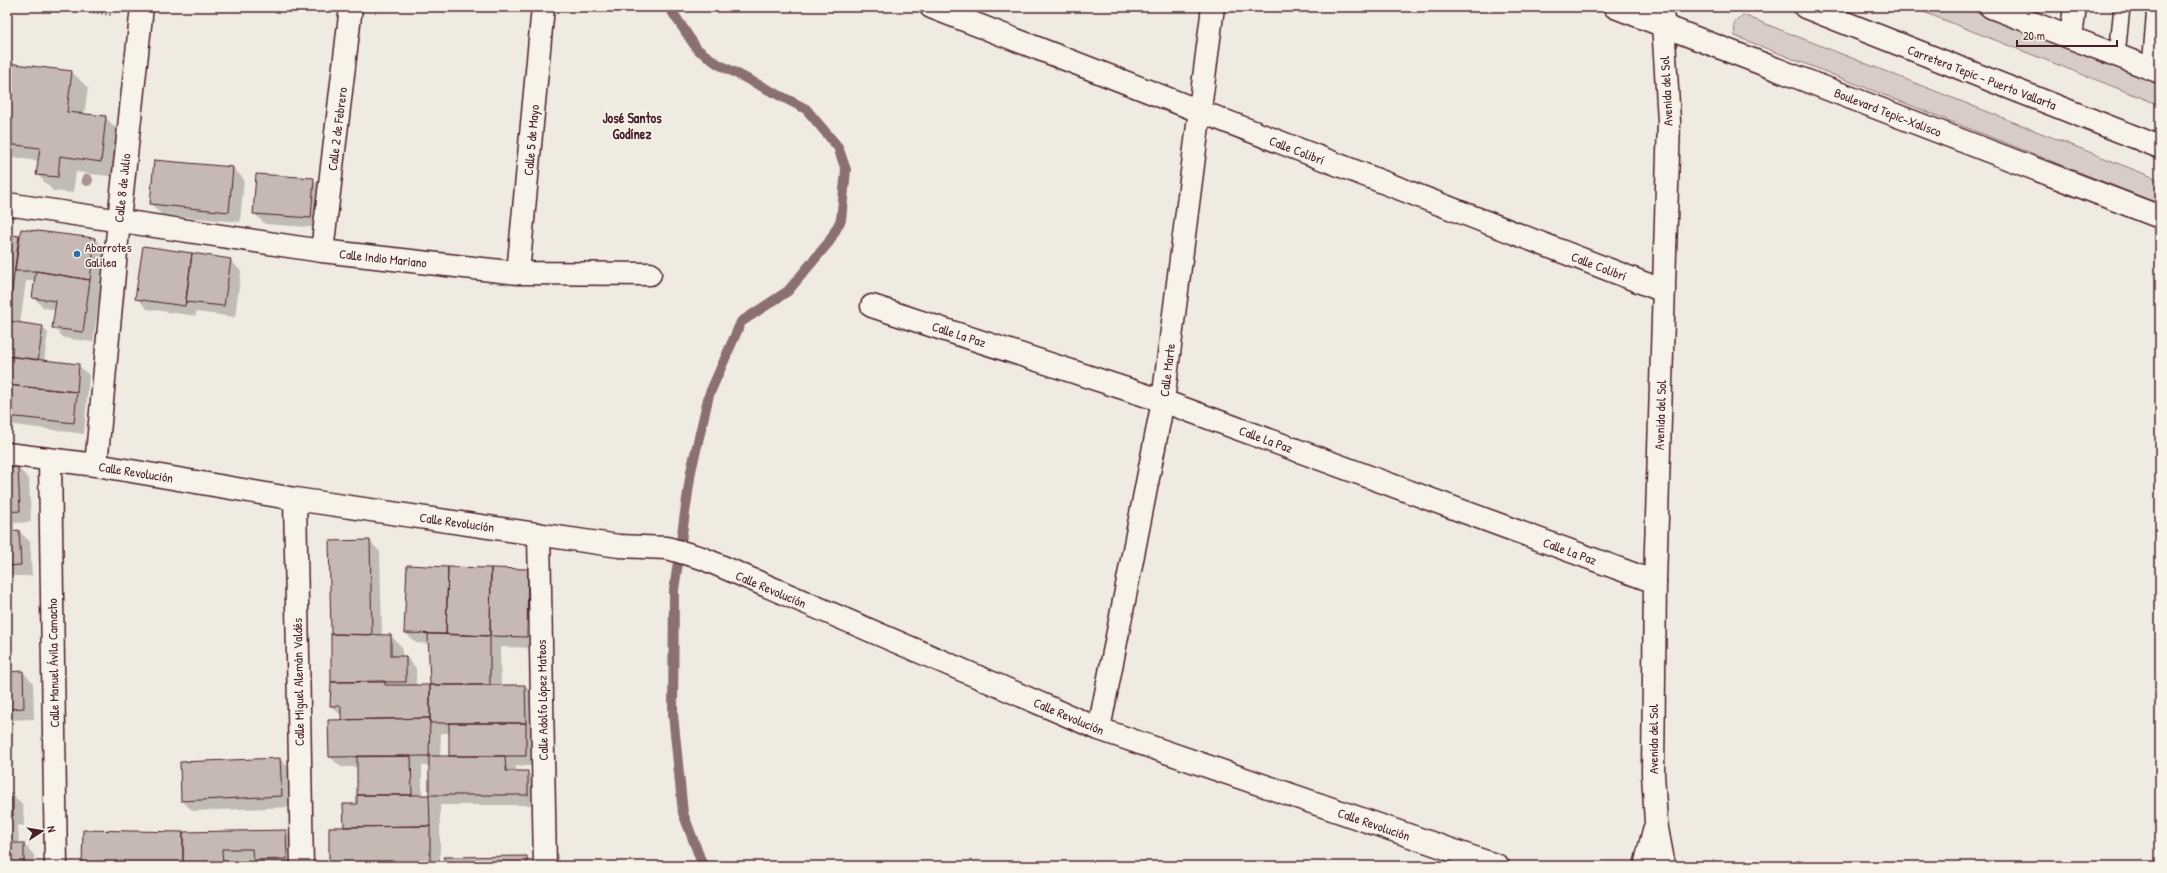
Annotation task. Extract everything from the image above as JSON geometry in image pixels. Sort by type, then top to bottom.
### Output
[{"type":"main road","name":"Calle 2 de Febrero","points":[[322,251],[351,7]]},
{"type":"main road","name":"Calle 5 de Mayo","points":[[518,273],[543,7]]},
{"type":"main road","name":"Calle Colibrí","points":[[931,7],[1664,290]]},
{"type":"main road","name":"Calle Marte","points":[[1099,729],[1163,401],[1213,7]]},
{"type":"main road","name":"Boulevard Tepic-Xalisco","points":[[1615,7],[1662,16],[2160,217]]},
{"type":"main road","name":"Carretera Tepic - Puerto Vallarta","points":[[1805,7],[2160,147]]},
{"type":"main road","points":[[1991,7],[2155,70]]},
{"type":"main road","points":[[2071,37],[2075,7]]},
{"type":"main road","name":"Calle 8 de Julio","points":[[96,466],[119,220],[141,14]]},
{"type":"main road","name":"Avenida del Sol","points":[[1662,16],[1669,121],[1655,582],[1653,773],[1656,823],[1664,866]]},
{"type":"main road","name":"Calle Indio Mariano","points":[[7,204],[322,251],[518,273],[650,274]]},
{"type":"main road","name":"Calle La Paz","points":[[872,306],[1163,401],[1655,582]]},
{"type":"main road","name":"Calle Revolución","points":[[7,454],[96,466],[295,499],[619,546],[667,548],[702,558],[735,574],[1099,729],[1498,866]]},
{"type":"main road","name":"Calle Manuel Ávila Camacho","points":[[50,460],[56,866]]},
{"type":"main road","name":"Calle Miguel Alemán Valdés","points":[[295,499],[302,866]]},
{"type":"main road","name":"Calle Adolfo López Mateos","points":[[538,534],[545,866]]},
{"type":"main road","name":"Avenida del Sol","points":[[1645,866],[1656,823]]},
{"type":"lane","points":[[2117,55],[2122,7]]},
{"type":"lane","points":[[2155,7],[2155,70]]},
{"type":"path","points":[[62,7],[141,14]]},
{"type":"shaded area","points":[[1911,7],[1963,7],[2160,84],[2160,105]]},
{"type":"shaded area","points":[[1743,15],[2160,180],[2160,204],[1735,36],[1734,23]]},
{"type":"building","points":[[7,63],[72,71],[67,112],[106,116],[101,162],[60,156],[58,177],[36,175],[40,148],[7,144]]},
{"type":"building","points":[[154,160],[233,167],[229,212],[150,204]]},
{"type":"building","points":[[256,174],[314,178],[311,218],[253,214]]},
{"type":"building","points":[[21,229],[95,238],[90,280],[36,271],[15,271]]},
{"type":"building","points":[[7,234],[19,236],[9,313],[7,313]]},
{"type":"building","points":[[143,246],[192,253],[185,306],[135,299]]},
{"type":"building","points":[[192,253],[231,259],[224,306],[186,302]]},
{"type":"building","points":[[36,271],[90,280],[83,332],[52,328],[56,301],[32,298]]},
{"type":"building","points":[[9,321],[43,326],[38,360],[7,356]]},
{"type":"building","points":[[7,356],[79,364],[77,392],[7,385]]},
{"type":"building","points":[[7,385],[77,392],[74,423],[7,416]]},
{"type":"building","points":[[18,467],[20,511],[7,512],[7,468]]},
{"type":"building","points":[[19,530],[21,565],[7,566],[7,531]]},
{"type":"building","points":[[370,540],[372,635],[331,634],[329,541]]},
{"type":"building","points":[[407,565],[448,567],[446,634],[404,633]]},
{"type":"building","points":[[448,567],[491,568],[490,636],[446,634]]},
{"type":"building","points":[[491,568],[528,569],[527,637],[490,636]]},
{"type":"building","points":[[331,634],[391,635],[391,656],[406,656],[406,682],[331,682]]},
{"type":"building","points":[[428,634],[490,636],[490,685],[430,685]]},
{"type":"building","points":[[23,671],[24,708],[7,709],[7,672]]},
{"type":"building","points":[[385,681],[385,685],[430,685],[430,718],[341,720],[341,706],[330,706],[331,682]]},
{"type":"building","points":[[430,685],[525,685],[526,723],[430,723]]},
{"type":"building","points":[[430,718],[429,756],[329,757],[328,720]]},
{"type":"building","points":[[449,723],[526,723],[526,756],[449,756]]},
{"type":"building","points":[[357,756],[411,756],[412,795],[357,795]]},
{"type":"building","points":[[429,756],[505,756],[506,771],[528,771],[528,795],[429,795]]},
{"type":"building","points":[[280,758],[282,796],[181,801],[180,762]]},
{"type":"building","points":[[7,794],[13,794],[13,816],[7,815]]},
{"type":"building","points":[[357,795],[429,795],[430,826],[344,827],[343,804],[357,804]]},
{"type":"building","points":[[430,826],[430,866],[329,866],[329,827]]},
{"type":"building","points":[[83,830],[183,832],[183,865],[82,864]]},
{"type":"building","points":[[286,830],[287,859],[253,860],[252,849],[222,849],[223,866],[183,866],[183,832]]},
{"type":"building","points":[[7,843],[24,843],[24,864],[7,866]]},
{"type":"building","points":[[527,856],[527,866],[444,866],[444,857]]},
{"type":"building","points":[[82,864],[183,865],[183,866],[83,866]]},
{"type":"waterway","points":[[669,7],[697,49],[718,64],[806,109],[838,147],[846,170],[841,220],[829,242],[788,291],[741,322],[709,395],[691,471],[674,590],[673,714],[683,813],[703,866]]},
{"type":"place","name":"Abarrotes Galilea","points":[[77,254]]},
{"type":"district","name":"José Santos Godínez","points":[[632,126]]}]
